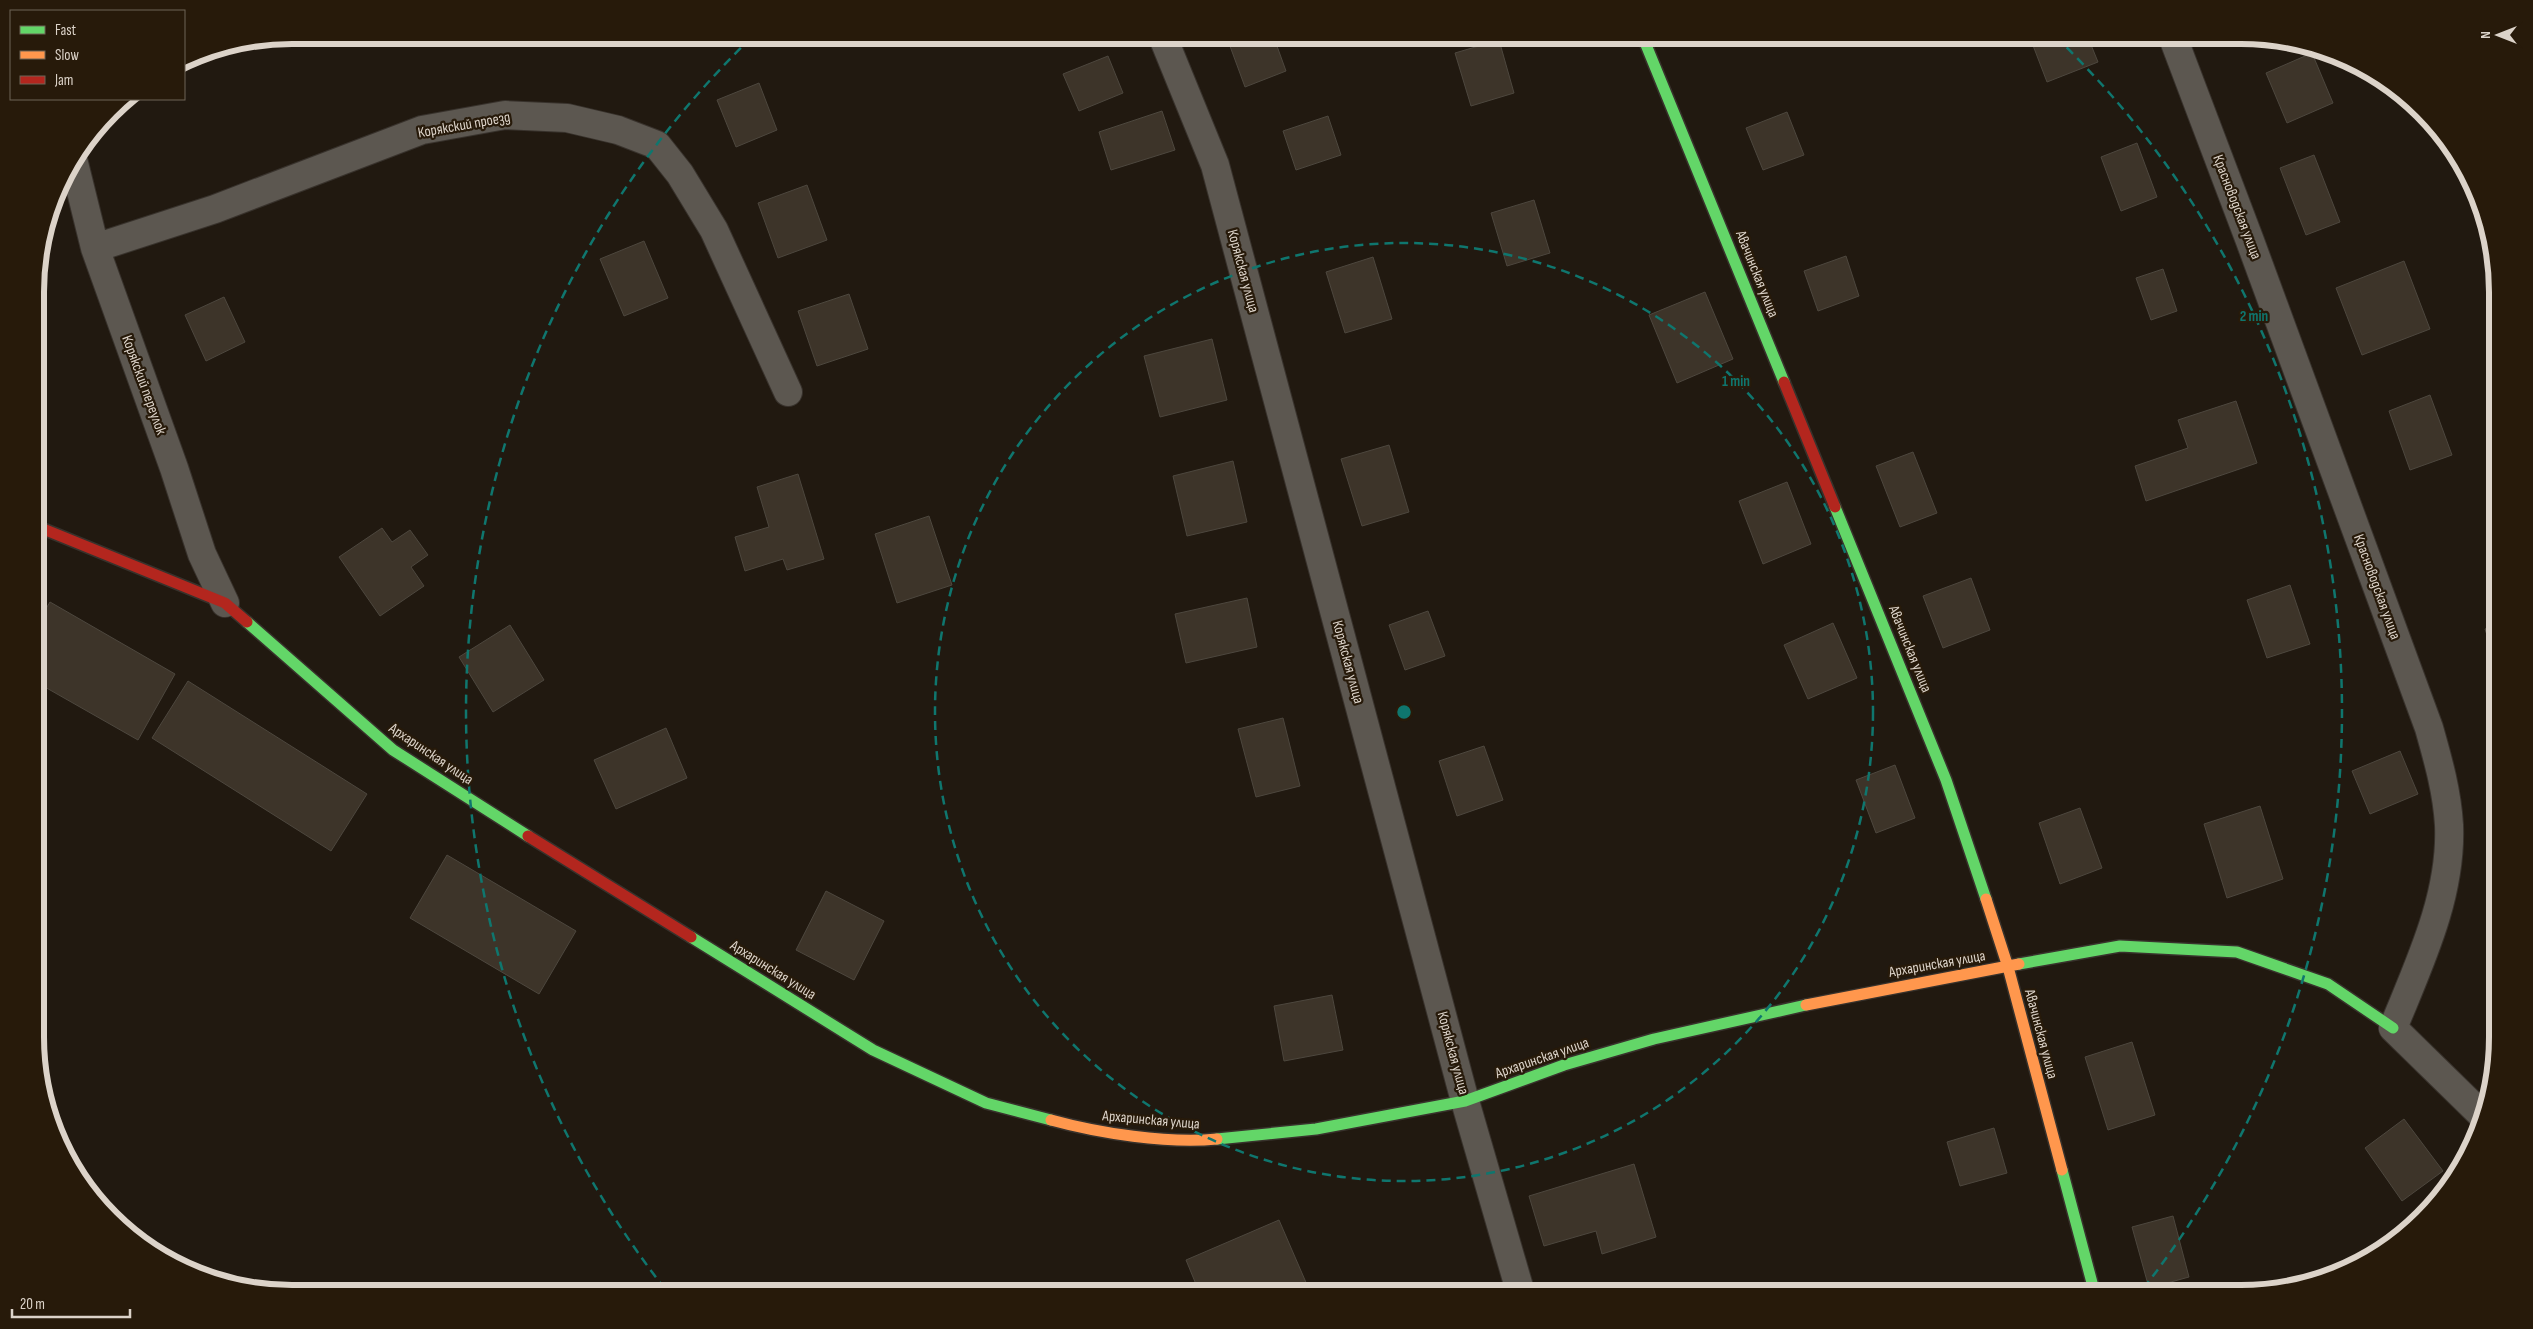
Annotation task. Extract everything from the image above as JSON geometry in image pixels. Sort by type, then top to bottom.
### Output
[{"type":"street","name":"Корякская улица","points":[[1166,44],[1215,165],[1465,1101],[1518,1285]]},
{"type":"street","name":"Авачинская улица","points":[[1646,44],[1946,780],[2008,967],[2093,1285]]},
{"type":"street","name":"Красноводская улица","points":[[2175,44],[2426,718],[2443,777],[2449,826],[2445,878],[2433,929],[2393,1028]]},
{"type":"street","name":"Корякский проезд","points":[[95,248],[215,209],[422,130],[505,115],[567,118],[618,130],[657,145],[680,174],[714,230],[788,392]]},
{"type":"street","name":"Корякский переулок","points":[[76,170],[95,248],[174,468],[202,554],[225,603]]},
{"type":"street","name":"Архаринская улица","points":[[44,529],[225,603],[393,750],[537,842],[873,1050],[986,1103],[1087,1130],[1196,1141],[1316,1129],[1465,1101],[1564,1064],[1654,1039],[1853,994],[2120,946],[2238,952],[2328,984],[2393,1028]]},
{"type":"street","points":[[2393,1028],[2478,1111]]},
{"type":"building","points":[[1229,44],[1276,44],[1286,71],[1245,87]]},
{"type":"building","points":[[1485,44],[1500,44],[1514,93],[1471,106],[1455,53]]},
{"type":"building","points":[[2032,44],[2091,44],[2098,62],[2047,82]]},
{"type":"building","points":[[2313,54],[2333,103],[2287,123],[2266,73]]},
{"type":"building","points":[[1108,56],[1123,93],[1079,111],[1063,74]]},
{"type":"building","points":[[759,83],[777,130],[736,147],[717,100]]},
{"type":"building","points":[[1162,111],[1175,150],[1111,170],[1099,132]]},
{"type":"building","points":[[1787,112],[1804,155],[1763,170],[1746,128]]},
{"type":"building","points":[[1328,116],[1341,155],[1296,170],[1283,131]]},
{"type":"building","points":[[2137,143],[2157,197],[2121,211],[2101,157]]},
{"type":"building","points":[[2314,155],[2340,222],[2306,235],[2280,168]]},
{"type":"building","points":[[807,185],[827,240],[778,258],[758,203]]},
{"type":"building","points":[[1534,200],[1550,253],[1507,266],[1491,213]]},
{"type":"building","points":[[644,241],[668,298],[624,316],[600,259]]},
{"type":"building","points":[[1846,256],[1859,296],[1818,311],[1804,271]]},
{"type":"building","points":[[1373,257],[1392,319],[1345,333],[1326,272]]},
{"type":"building","points":[[2404,261],[2430,329],[2362,355],[2336,288]]},
{"type":"building","points":[[2163,269],[2177,311],[2151,320],[2136,278]]},
{"type":"building","points":[[1705,292],[1733,359],[1677,383],[1649,315]]},
{"type":"building","points":[[849,294],[868,349],[817,366],[798,311]]},
{"type":"building","points":[[224,297],[245,342],[206,361],[185,315]]},
{"type":"building","points":[[1212,339],[1227,400],[1160,417],[1144,356]]},
{"type":"building","points":[[2430,395],[2452,455],[2410,470],[2389,411]]},
{"type":"building","points":[[2236,401],[2257,463],[2146,501],[2135,466],[2188,448],[2178,420]]},
{"type":"building","points":[[1389,445],[1409,512],[1362,526],[1341,459]]},
{"type":"building","points":[[1913,452],[1937,513],[1900,527],[1876,466]]},
{"type":"building","points":[[1233,461],[1247,522],[1187,536],[1173,476]]},
{"type":"building","points":[[798,474],[824,559],[787,570],[783,559],[745,571],[735,537],[769,527],[757,487]]},
{"type":"building","points":[[1787,482],[1811,544],[1763,564],[1739,501]]},
{"type":"building","points":[[929,516],[952,585],[897,603],[875,534]]},
{"type":"building","points":[[382,528],[392,542],[410,530],[428,555],[411,567],[424,586],[380,616],[339,557]]},
{"type":"building","points":[[1971,578],[1990,630],[1943,648],[1923,596]]},
{"type":"building","points":[[2290,585],[2310,644],[2267,658],[2247,600]]},
{"type":"building","points":[[1247,598],[1257,647],[1186,663],[1175,614]]},
{"type":"building","points":[[50,602],[175,674],[138,740],[44,687],[44,612]]},
{"type":"building","points":[[1428,611],[1445,656],[1405,670],[1389,625]]},
{"type":"building","points":[[1833,623],[1857,678],[1808,699],[1784,645]]},
{"type":"building","points":[[510,625],[544,680],[493,712],[459,657]]},
{"type":"building","points":[[2489,628],[2489,641],[2485,629]]},
{"type":"building","points":[[188,681],[367,794],[331,851],[152,738]]},
{"type":"building","points":[[1283,718],[1300,786],[1256,797],[1238,729]]},
{"type":"building","points":[[666,728],[687,778],[616,809],[594,760]]},
{"type":"building","points":[[1484,746],[1503,800],[1457,816],[1439,761]]},
{"type":"building","points":[[2400,751],[2418,794],[2370,814],[2352,771]]},
{"type":"building","points":[[1895,765],[1915,818],[1876,833],[1856,780]]},
{"type":"building","points":[[2260,806],[2283,879],[2227,898],[2204,824]]},
{"type":"building","points":[[2080,808],[2102,868],[2060,884],[2039,823]]},
{"type":"building","points":[[447,855],[576,931],[539,994],[410,918]]},
{"type":"building","points":[[826,891],[884,921],[854,980],[796,950]]},
{"type":"building","points":[[1332,995],[1343,1050],[1284,1061],[1274,1006]]},
{"type":"building","points":[[2132,1042],[2155,1115],[2108,1130],[2085,1057]]},
{"type":"building","points":[[2404,1119],[2443,1171],[2402,1201],[2365,1148]]},
{"type":"building","points":[[1994,1128],[2007,1173],[1960,1186],[1947,1142]]},
{"type":"building","points":[[1634,1164],[1656,1237],[1602,1254],[1596,1231],[1544,1246],[1529,1196]]},
{"type":"building","points":[[2173,1216],[2189,1277],[2160,1285],[2148,1285],[2132,1227]]},
{"type":"building","points":[[1279,1220],[1307,1285],[1196,1285],[1186,1260]]},
{"type":"traffic: fast","points":[[1646,44],[1784,382]]},
{"type":"traffic: fast","points":[[1835,507],[1946,780],[1986,899]]},
{"type":"traffic: fast","points":[[247,622],[393,750],[528,836]]},
{"type":"traffic: fast","points":[[691,937],[873,1050],[986,1103],[1051,1120]]},
{"type":"traffic: fast","points":[[2019,964],[2120,946],[2237,952],[2328,984],[2393,1028]]},
{"type":"traffic: fast","points":[[1217,1139],[1316,1129],[1465,1101],[1564,1065],[1654,1039],[1806,1005]]},
{"type":"traffic: fast","points":[[2062,1170],[2093,1285]]},
{"type":"traffic: slow","points":[[1986,899],[2008,967],[2062,1170]]},
{"type":"traffic: slow","points":[[1806,1005],[2019,964]]},
{"type":"traffic: slow","points":[[1051,1120],[1111,1133],[1155,1139],[1217,1139]]},
{"type":"traffic: jam","points":[[1784,382],[1835,507]]},
{"type":"traffic: jam","points":[[44,529],[225,603],[247,622]]},
{"type":"traffic: jam","points":[[528,836],[691,937]]}]
